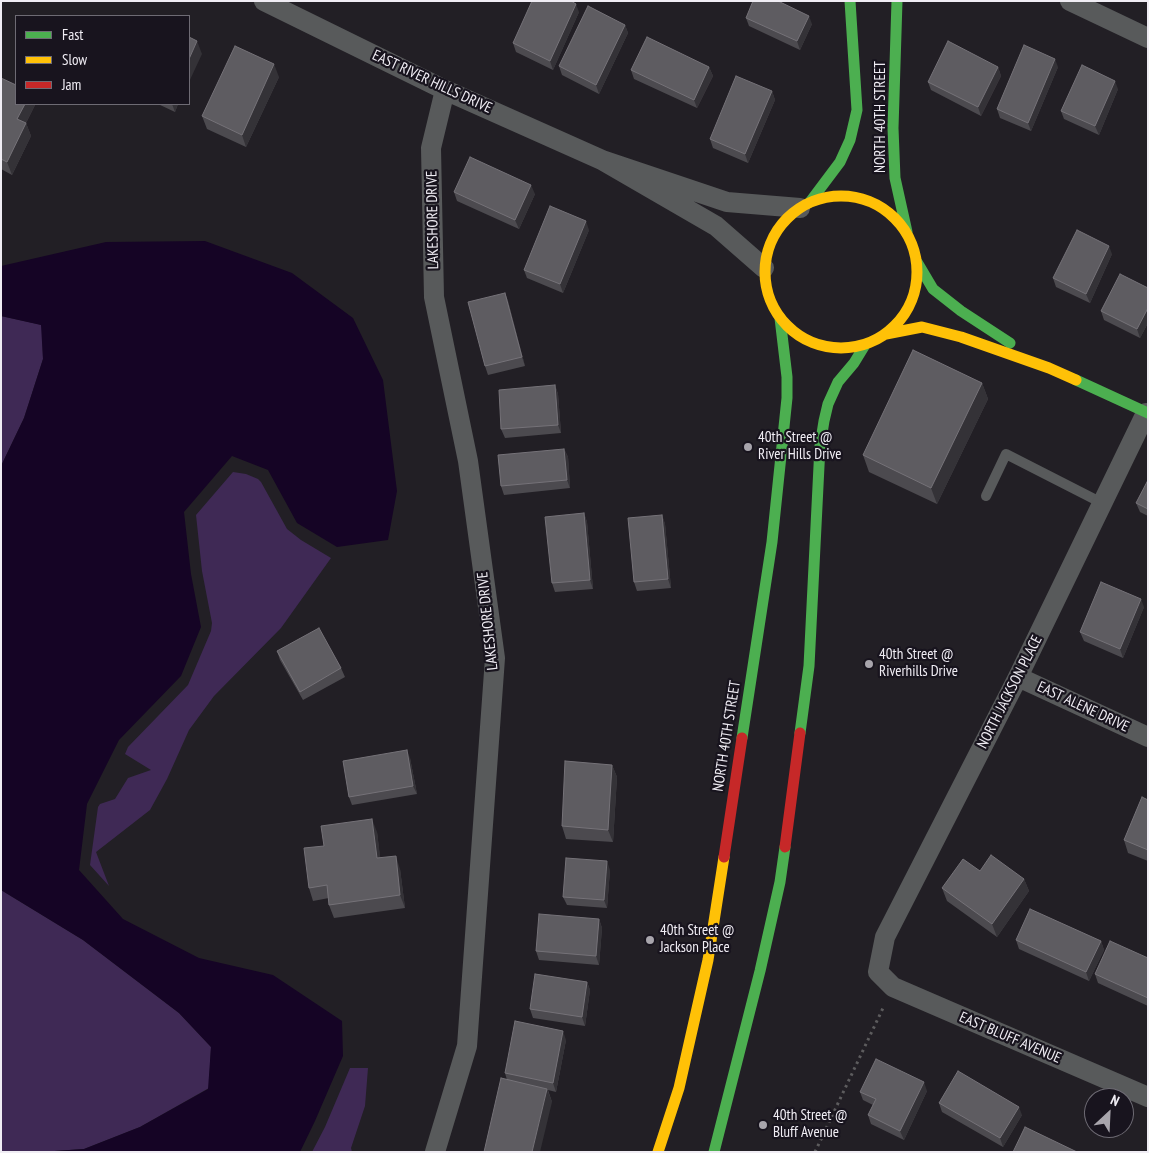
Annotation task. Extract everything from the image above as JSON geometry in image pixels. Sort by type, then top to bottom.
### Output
[{"type":"main road","name":"NORTH 40TH STREET","points":[[805,205],[840,162],[850,140],[857,110],[850,1]]},
{"type":"main road","name":"NORTH 40TH STREET","points":[[897,1],[894,128],[895,178],[906,232]]},
{"type":"main road","points":[[841,196],[866,200],[888,212],[906,232],[914,249],[917,262],[918,276],[915,294],[901,321],[886,334],[865,345],[837,349],[814,344],[795,334],[780,318],[770,300],[765,285],[764,268],[770,243],[779,226],[791,214],[805,205],[825,197],[841,196]]},
{"type":"main road","points":[[917,262],[933,289],[965,314],[1049,368]]},
{"type":"main road","name":"NORTH 40TH STREET","points":[[658,1152],[679,1088],[708,960],[772,542],[787,398],[787,377],[780,318]]},
{"type":"main road","points":[[886,334],[922,327],[961,337],[1049,368],[1147,413]]},
{"type":"main road","points":[[714,1152],[760,972],[780,882],[809,666],[820,446],[824,421],[828,404],[838,382],[854,363],[865,345]]},
{"type":"street","name":"EAST RIVER HILLS DRIVE","points":[[264,1],[446,90],[602,160],[727,202],[805,205]]},
{"type":"street","points":[[1070,1],[1148,38]]},
{"type":"street","name":"LAKESHORE DRIVE","points":[[435,1152],[467,1046],[495,658],[468,460],[434,297],[431,148],[446,90]]},
{"type":"street","name":"EAST RIVER HILLS DRIVE","points":[[602,160],[716,226],[764,268]]},
{"type":"street","name":"NORTH JACKSON PLACE","points":[[878,972],[885,937],[1018,677],[1147,413]]},
{"type":"street","name":"EAST ALENE DRIVE","points":[[1018,677],[1148,737]]},
{"type":"street","name":"EAST BLUFF AVENUE","points":[[878,972],[893,988],[1148,1097]]},
{"type":"lane","points":[[986,496],[1006,454],[1102,503]]},
{"type":"path","points":[[814,1152],[893,988]]},
{"type":"shaded area","points":[[205,241],[292,273],[353,318],[383,380],[397,491],[388,540],[337,547],[297,523],[268,470],[232,456],[184,512],[191,574],[201,627],[181,676],[119,740],[87,804],[79,870],[123,919],[199,958],[273,975],[342,1021],[343,1056],[300,1152],[40,1152],[84,1149],[140,1127],[208,1089],[211,1047],[179,1013],[83,940],[1,890],[1,466],[24,418],[43,359],[41,325],[1,316],[1,266],[106,242]]},
{"type":"shaded area","points":[[1,316],[42,325],[43,359],[24,418],[1,466]]},
{"type":"shaded area","points":[[233,472],[246,474],[258,479],[287,529],[331,558],[281,628],[214,696],[189,730],[167,779],[150,810],[96,852],[109,886],[90,865],[98,807],[100,804],[115,799],[128,778],[151,770],[125,754],[128,747],[188,685],[211,631],[212,623],[202,571],[196,515]]},
{"type":"shaded area","points":[[1,890],[83,940],[179,1013],[211,1047],[209,1088],[140,1127],[84,1149],[1,1152]]},
{"type":"shaded area","points":[[350,1068],[368,1068],[365,1106],[351,1148],[352,1152],[312,1152],[325,1127]]},
{"type":"building","points":[[532,1],[571,1],[576,4],[550,61],[513,43]]},
{"type":"building","points":[[753,1],[778,1],[809,16],[797,41],[746,18]]},
{"type":"building","points":[[588,6],[625,25],[596,85],[559,66]]},
{"type":"building","points":[[647,37],[709,67],[694,100],[631,70]]},
{"type":"building","points":[[190,38],[197,41],[190,57]]},
{"type":"building","points":[[948,41],[998,67],[978,107],[928,82]]},
{"type":"building","points":[[1024,45],[1055,59],[1028,123],[997,109]]},
{"type":"building","points":[[235,46],[274,64],[242,135],[202,116]]},
{"type":"building","points":[[1082,65],[1115,81],[1095,126],[1061,111]]},
{"type":"building","points":[[736,76],[772,91],[745,154],[710,139]]},
{"type":"building","points":[[1,78],[15,85],[15,105],[24,105],[17,119],[26,123],[7,162],[1,159]]},
{"type":"building","points":[[470,157],[531,185],[515,220],[454,192]]},
{"type":"building","points":[[550,206],[586,221],[560,284],[524,270]]},
{"type":"building","points":[[1077,230],[1109,246],[1086,294],[1053,278]]},
{"type":"building","points":[[1120,274],[1148,288],[1148,308],[1137,329],[1101,311]]},
{"type":"building","points":[[505,293],[522,357],[485,366],[468,302]]},
{"type":"building","points":[[913,350],[982,383],[931,488],[863,455]]},
{"type":"building","points":[[555,385],[558,425],[501,429],[499,390]]},
{"type":"building","points":[[564,449],[567,480],[501,486],[498,455]]},
{"type":"building","points":[[1148,480],[1148,509],[1136,503]]},
{"type":"building","points":[[584,513],[590,580],[552,583],[545,517]]},
{"type":"building","points":[[662,515],[668,579],[634,582],[628,518]]},
{"type":"building","points":[[1101,582],[1141,599],[1120,649],[1080,632]]},
{"type":"building","points":[[319,628],[341,668],[300,692],[277,651]]},
{"type":"building","points":[[407,750],[413,786],[349,797],[343,761]]},
{"type":"building","points":[[565,761],[612,765],[608,830],[562,826]]},
{"type":"building","points":[[1142,797],[1148,800],[1148,850],[1124,840]]},
{"type":"building","points":[[372,819],[377,858],[396,856],[400,895],[329,905],[327,885],[309,888],[304,848],[324,846],[321,826]]},
{"type":"building","points":[[991,855],[1024,879],[992,924],[942,888],[963,859],[980,871]]},
{"type":"building","points":[[566,858],[607,861],[604,900],[563,897]]},
{"type":"building","points":[[1030,909],[1101,941],[1086,972],[1016,940]]},
{"type":"building","points":[[539,914],[599,919],[596,956],[536,951]]},
{"type":"building","points":[[1110,941],[1148,958],[1148,998],[1095,974]]},
{"type":"building","points":[[535,974],[587,982],[582,1017],[530,1009]]},
{"type":"building","points":[[515,1021],[563,1031],[553,1083],[505,1073]]},
{"type":"building","points":[[876,1059],[924,1082],[900,1131],[868,1115],[876,1099],[860,1092]]},
{"type":"building","points":[[958,1071],[1019,1107],[1000,1138],[939,1103]]},
{"type":"building","points":[[501,1078],[547,1089],[532,1152],[484,1152]]},
{"type":"building","points":[[1025,1127],[1077,1152],[1013,1152]]},
{"type":"traffic: fast","points":[[810,202],[840,162],[850,140],[857,110],[850,1]]},
{"type":"traffic: fast","points":[[897,1],[893,128],[895,178],[907,232]]},
{"type":"traffic: fast","points":[[917,262],[933,289],[961,311],[1010,343]]},
{"type":"traffic: fast","points":[[742,738],[772,542],[787,398],[787,377],[780,318]]},
{"type":"traffic: fast","points":[[800,733],[809,666],[820,446],[824,421],[828,404],[838,382],[854,363],[865,345]]},
{"type":"traffic: fast","points":[[1076,380],[1148,413]]},
{"type":"traffic: fast","points":[[714,1152],[760,971],[780,882],[785,847]]},
{"type":"traffic: slow","points":[[841,196],[856,197],[870,202],[895,218],[911,243],[916,257],[917,272],[916,287],[911,301],[895,326],[870,342],[856,347],[841,348],[826,347],[812,342],[787,326],[771,301],[766,287],[765,272],[766,257],[771,243],[787,218],[812,202],[826,197],[841,196]]},
{"type":"traffic: slow","points":[[886,334],[922,327],[961,337],[1049,368],[1076,380]]},
{"type":"traffic: slow","points":[[658,1152],[679,1088],[708,960],[724,857]]},
{"type":"traffic: jam","points":[[785,847],[800,733]]},
{"type":"traffic: jam","points":[[724,857],[742,738]]},
{"type":"place","name":"40th Street @ River Hills Drive","points":[[748,447]]},
{"type":"place","name":"40th Street @ Riverhills Drive","points":[[869,664]]},
{"type":"place","name":"40th Street @ Jackson Place","points":[[650,940]]},
{"type":"place","name":"40th Street @ Bluff Avenue","points":[[763,1125]]}]
